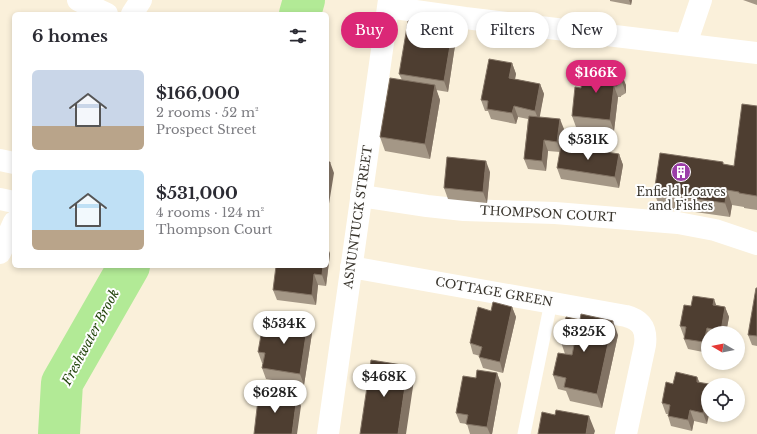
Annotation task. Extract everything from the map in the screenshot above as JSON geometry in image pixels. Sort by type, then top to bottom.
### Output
[{"type":"street","points":[[78,0],[103,12]]},
{"type":"street","points":[[133,12],[141,0]]},
{"type":"street","points":[[686,44],[701,0]]},
{"type":"street","points":[[388,4],[465,18],[686,44],[757,54]]},
{"type":"street","name":"ASNUNTUCK STREET","points":[[328,434],[388,4]]},
{"type":"street","points":[[0,160],[12,163]]},
{"type":"street","name":"THOMPSON COURT","points":[[361,196],[464,210],[555,213],[689,224],[715,230],[757,244]]},
{"type":"street","points":[[0,199],[12,202]]},
{"type":"street","points":[[0,253],[12,226]]},
{"type":"street","name":"COTTAGE GREEN","points":[[351,267],[633,318],[639,322],[644,329],[646,337],[626,434]]},
{"type":"lane","points":[[524,434],[551,302]]},
{"type":"building","points":[[406,33],[406,48],[450,48],[444,81],[399,74]]},
{"type":"building","points":[[489,59],[512,63],[509,78],[540,84],[535,111],[514,106],[512,113],[487,109],[488,101],[481,100]]},
{"type":"building","points":[[583,68],[618,70],[622,75],[622,82],[617,86],[614,86],[610,120],[572,116],[575,87],[581,88]]},
{"type":"building","points":[[390,78],[435,85],[425,144],[380,137]]},
{"type":"building","name":"Enfield Loaves and Fishes","points":[[742,104],[757,106],[757,196],[727,190],[725,203],[654,193],[660,153],[723,162],[723,164],[734,166]]},
{"type":"building","points":[[529,116],[560,119],[557,142],[544,140],[542,161],[524,159]]},
{"type":"building","points":[[561,145],[619,154],[615,177],[557,168]]},
{"type":"building","points":[[447,157],[486,161],[483,192],[444,188]]},
{"type":"building","points":[[276,268],[323,268],[322,275],[314,274],[312,295],[273,290]]},
{"type":"building","points":[[757,288],[757,336],[748,335]]},
{"type":"building","points":[[693,296],[714,299],[713,305],[725,307],[722,326],[701,326],[701,342],[684,339],[686,327],[680,326],[684,305],[691,306]]},
{"type":"building","points":[[493,302],[512,307],[500,362],[479,357],[482,347],[470,343],[478,307],[491,311]]},
{"type":"building","points":[[581,314],[613,321],[597,394],[564,387],[566,378],[553,375],[558,353],[572,355],[574,345],[561,342],[566,317],[580,320]]},
{"type":"building","points":[[270,317],[308,322],[300,374],[262,368],[265,353],[258,352],[261,335],[267,336]]},
{"type":"building","points":[[371,360],[408,366],[398,434],[360,434]]},
{"type":"building","points":[[477,370],[497,373],[487,427],[466,424],[468,415],[456,413],[463,376],[476,378]]},
{"type":"building","points":[[676,372],[697,377],[697,382],[701,383],[701,413],[690,410],[688,420],[668,416],[670,405],[662,403],[666,382],[673,384]]},
{"type":"building","points":[[259,391],[297,396],[292,434],[254,434]]},
{"type":"building","points":[[556,410],[589,416],[586,434],[538,434],[542,412],[555,415]]},
{"type":"waterway","name":"Freshwater Brook","points":[[301,12],[304,0]]},
{"type":"waterway","name":"Freshwater Brook","points":[[59,434],[62,383],[128,268]]},
{"type":"place","name":"Enfield Loaves and Fishes","points":[[681,172]]}]
